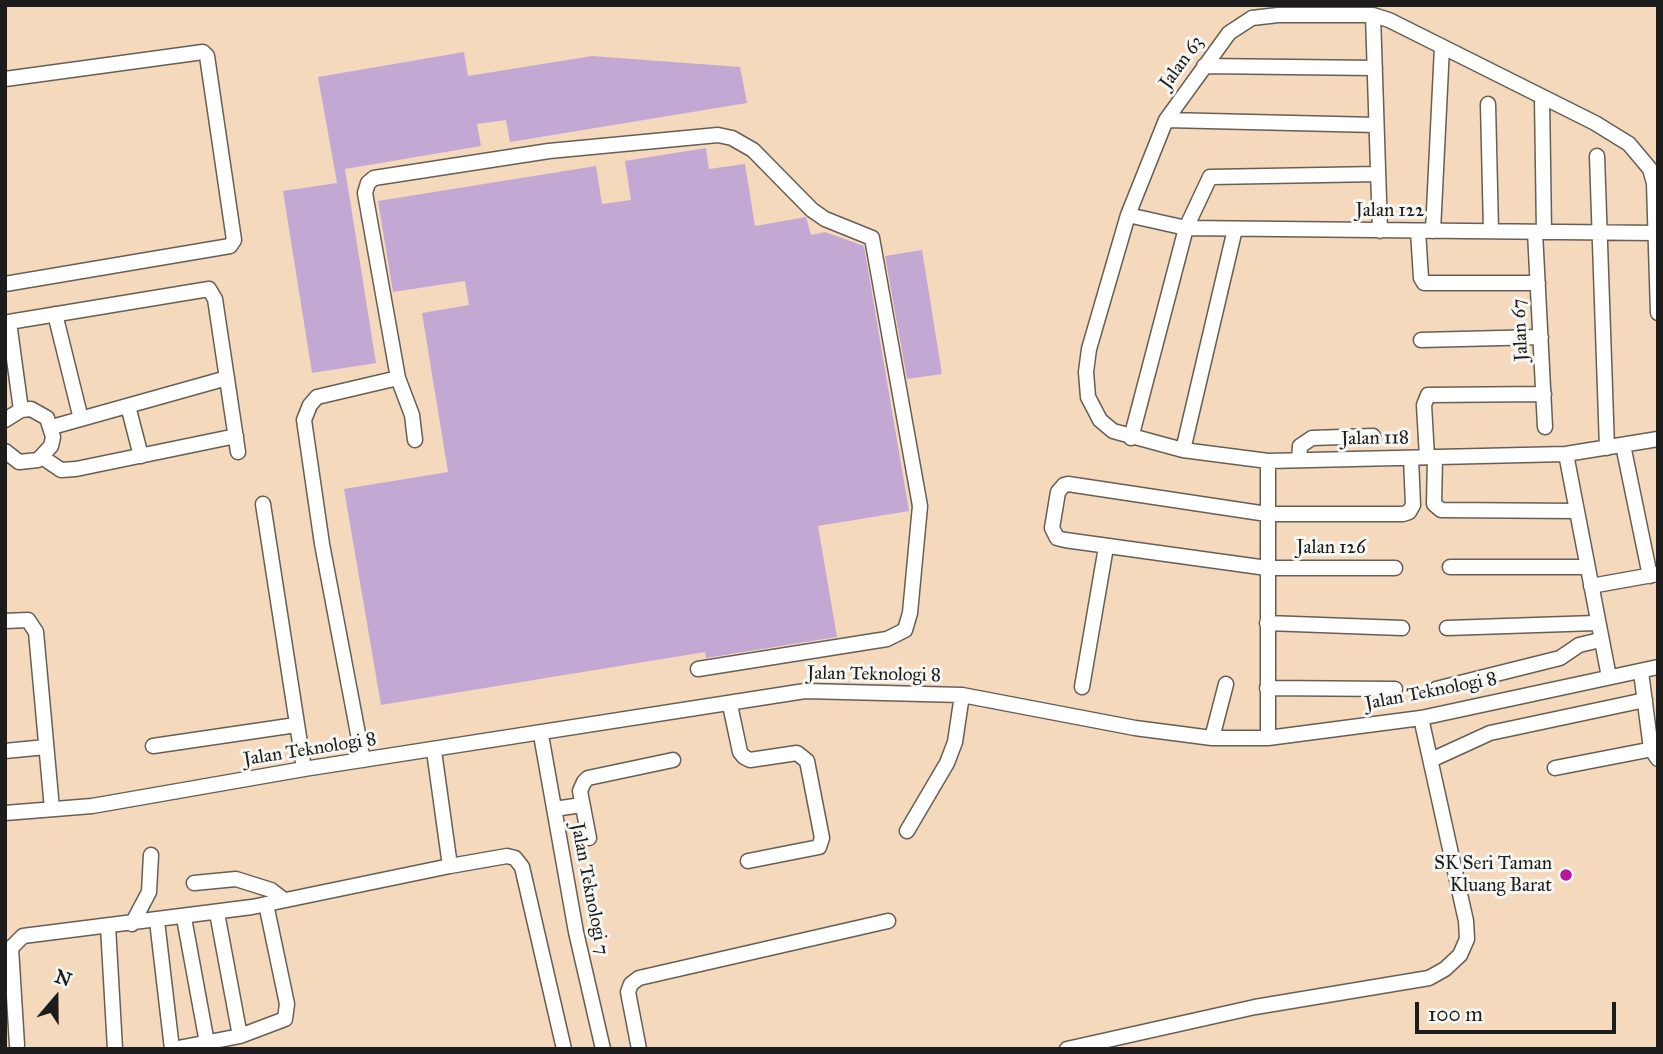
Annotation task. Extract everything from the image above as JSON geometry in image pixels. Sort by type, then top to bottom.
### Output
[{"type":"street","name":"Jalan 63","points":[[1100,420],[1088,397],[1086,372],[1089,349],[1128,215],[1166,120],[1229,33],[1252,18],[1278,15],[1373,15],[1542,97],[1629,144],[1650,169],[1654,183],[1658,313]]},
{"type":"street","points":[[1373,15],[1380,231]]},
{"type":"street","points":[[1442,47],[1420,278],[1424,283],[1538,283]]},
{"type":"street","points":[[5,79],[203,52],[207,56],[234,240],[230,246],[5,284]]},
{"type":"street","points":[[1204,66],[1375,68]]},
{"type":"street","name":"Jalan 67","points":[[1542,97],[1538,283],[1545,427]]},
{"type":"street","points":[[1488,104],[1491,231]]},
{"type":"street","points":[[1166,120],[1376,125]]},
{"type":"street","points":[[415,440],[412,415],[398,378],[365,193],[368,183],[374,178],[549,151],[718,135],[732,138],[753,150],[812,210],[825,219],[869,235],[876,246],[920,506],[910,612],[905,629],[887,639],[698,668]]},
{"type":"street","points":[[1597,156],[1606,448]]},
{"type":"street","points":[[1131,438],[1185,228],[1210,177],[1378,174]]},
{"type":"street","name":"Jalan 122","points":[[1128,215],[1185,228],[1654,233]]},
{"type":"street","points":[[1183,450],[1235,229]]},
{"type":"street","points":[[21,410],[7,322],[209,289],[215,299],[238,452]]},
{"type":"street","points":[[55,314],[81,419]]},
{"type":"street","points":[[1421,340],[1541,337]]},
{"type":"street","points":[[363,760],[322,544],[304,420],[310,405],[317,397],[398,378]]},
{"type":"street","points":[[52,427],[227,379]]},
{"type":"street","points":[[1544,394],[1428,395],[1424,405],[1424,457],[1434,504],[1441,510],[1577,511]]},
{"type":"street","points":[[128,406],[141,456]]},
{"type":"street","points":[[5,420],[21,410],[40,412],[52,427],[51,446],[42,457],[29,462],[7,457]]},
{"type":"street","name":"Jalan 118","points":[[1100,420],[1112,430],[1131,438],[1183,450],[1268,461],[1566,454],[1658,439]]},
{"type":"street","points":[[42,457],[61,470],[236,436]]},
{"type":"street","points":[[1299,460],[1300,446],[1312,438],[1373,436]]},
{"type":"street","points":[[1591,586],[1654,575],[1623,445]]},
{"type":"street","points":[[1566,454],[1596,623],[1609,677]]},
{"type":"street","points":[[1268,514],[1409,512],[1424,457]]},
{"type":"street","points":[[1268,461],[1268,738]]},
{"type":"street","name":"Jalan 126","points":[[1268,514],[1064,485],[1058,492],[1052,528],[1057,538],[1065,540],[1268,568],[1395,568]]},
{"type":"street","points":[[263,504],[304,769]]},
{"type":"street","points":[[1082,687],[1106,547]]},
{"type":"street","points":[[1450,567],[1587,567]]},
{"type":"street","points":[[5,621],[28,620],[36,632],[52,809]]},
{"type":"street","points":[[1267,623],[1402,628]]},
{"type":"street","points":[[1447,628],[1596,623]]},
{"type":"street","points":[[1436,689],[1560,658],[1579,645],[1600,640]]},
{"type":"street","name":"Jalan Teknologi 8","points":[[5,813],[92,806],[304,769],[830,690],[962,695],[1135,728],[1212,738],[1268,738],[1422,718],[1497,699],[1658,667]]},
{"type":"street","points":[[1555,768],[1655,752],[1641,672]]},
{"type":"street","points":[[1492,677],[1497,699]]},
{"type":"street","points":[[1212,738],[1226,684]]},
{"type":"street","points":[[1267,688],[1395,689]]},
{"type":"street","points":[[907,831],[947,763],[955,742],[962,695]]},
{"type":"street","points":[[1431,760],[1490,733],[1644,700]]},
{"type":"street","points":[[730,705],[740,752],[744,757],[750,760],[797,753],[807,761],[822,838],[819,847],[748,861]]},
{"type":"street","points":[[1066,1049],[1111,1044],[1267,1005],[1429,978],[1445,969],[1460,955],[1466,939],[1466,921],[1422,718]]},
{"type":"street","points":[[153,746],[296,725]]},
{"type":"street","name":"Jalan Teknologi 7","points":[[541,735],[576,932],[603,1049]]},
{"type":"street","points":[[5,751],[46,747]]},
{"type":"street","points":[[434,751],[450,866]]},
{"type":"street","points":[[589,838],[580,791],[588,778],[673,760]]},
{"type":"street","points":[[554,809],[582,805]]},
{"type":"street","points":[[132,923],[149,892],[151,855]]},
{"type":"street","points":[[18,1045],[11,948],[23,936],[217,913],[507,856],[515,858],[522,867],[564,1049]]},
{"type":"street","points":[[194,883],[236,879],[271,890],[284,900]]},
{"type":"street","points":[[157,921],[172,1049],[240,1037],[285,1019],[288,1013],[266,904]]},
{"type":"street","points":[[217,913],[240,1037]]},
{"type":"street","points":[[184,918],[207,1043]]},
{"type":"street","points":[[639,1049],[628,992],[631,984],[639,978],[888,921]]},
{"type":"street","points":[[108,926],[115,1049]]},
{"type":"building","points":[[464,52],[468,76],[592,56],[740,67],[747,103],[510,142],[506,120],[477,124],[481,146],[345,169],[376,363],[312,373],[283,191],[337,183],[318,77]]},
{"type":"building","points":[[706,148],[709,169],[745,164],[755,226],[806,217],[811,235],[825,232],[864,246],[909,511],[818,526],[837,637],[706,658],[705,652],[381,705],[344,489],[448,472],[422,313],[469,305],[465,281],[393,292],[378,201],[596,166],[602,204],[631,200],[625,161]]},
{"type":"building","points":[[922,250],[942,374],[907,379],[885,256]]},
{"type":"place","name":"SK Seri Taman Kluang Barat","points":[[1566,875]]}]
